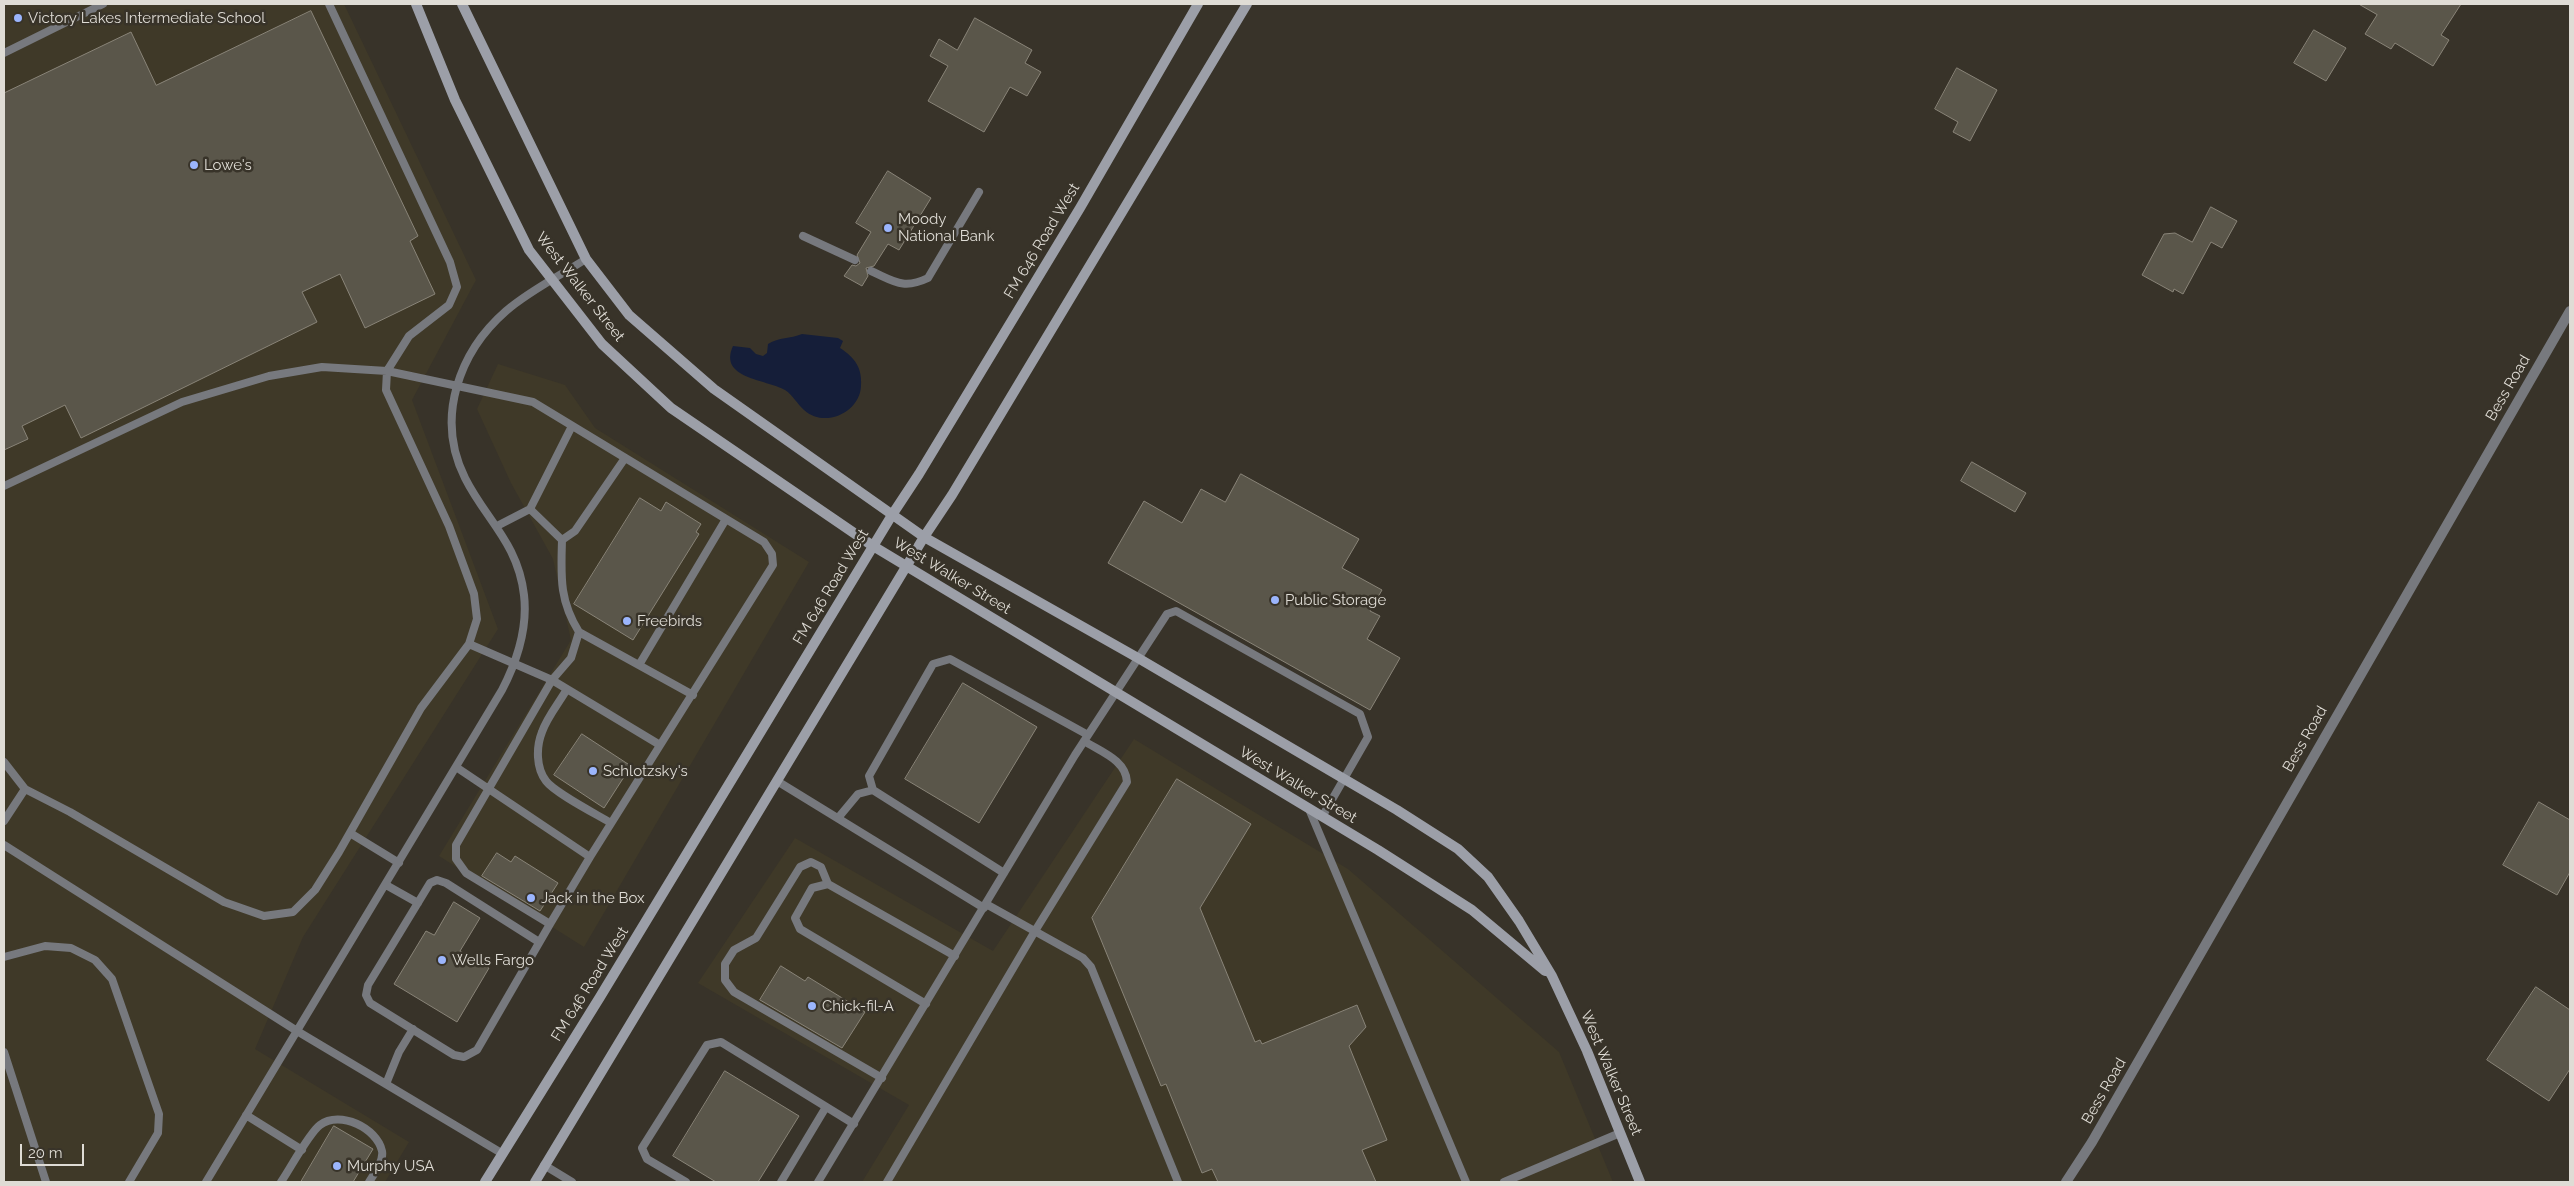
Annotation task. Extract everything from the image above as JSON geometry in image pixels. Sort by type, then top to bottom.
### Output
[{"type":"street","name":"West Walker Street","points":[[416,4],[468,126],[529,250],[602,344],[671,408],[907,567],[1309,809],[1472,910],[1552,976]]},
{"type":"street","name":"West Walker Street","points":[[462,4],[586,259],[629,315],[714,388],[924,537],[1138,658],[1345,779],[1458,849],[1488,877],[1519,921],[1552,976],[1587,1051],[1640,1182]]},
{"type":"street","name":"FM 646 Road West","points":[[485,1182],[892,515],[919,474],[1075,216],[1198,4]]},
{"type":"street","points":[[535,1182],[924,537],[957,487],[1247,4]]},
{"type":"street","name":"Bess Road","points":[[2066,1182],[2092,1142],[2570,311]]},
{"type":"lane","points":[[4,53],[103,4]]},
{"type":"lane","points":[[4,762],[25,789],[70,812],[224,902],[264,916],[294,912],[315,890],[350,833],[421,708],[469,644],[477,619],[474,594],[449,526],[386,390],[387,371],[408,336],[449,305],[456,287],[450,262],[329,4]]},
{"type":"lane","points":[[871,271],[899,284],[914,285],[928,278],[979,192]]},
{"type":"lane","points":[[803,236],[854,260]]},
{"type":"lane","points":[[206,1182],[386,885],[516,664],[524,619],[524,596],[512,552],[465,478],[455,449],[451,422],[455,387],[463,366],[487,330],[508,309],[586,259]]},
{"type":"lane","points":[[4,486],[191,399],[269,376],[322,367],[387,371],[455,387],[533,402],[764,542],[772,554],[773,565],[590,857],[477,1050],[464,1057],[454,1055],[370,1003],[366,995],[368,985],[430,883],[437,880],[446,883],[540,942]]},
{"type":"lane","points":[[497,526],[530,509],[572,426]]},
{"type":"lane","points":[[562,540],[575,531],[625,458]]},
{"type":"lane","points":[[530,509],[562,540],[563,600],[568,614],[579,632],[693,695]]},
{"type":"lane","points":[[639,665],[726,518]]},
{"type":"lane","points":[[818,1182],[1086,738],[1167,614],[1176,611],[1360,714],[1368,737],[1322,817]]},
{"type":"lane","points":[[550,924],[466,873],[456,859],[456,845],[552,680],[571,658],[579,632]]},
{"type":"lane","points":[[469,644],[552,680],[660,745]]},
{"type":"lane","points":[[887,1182],[1127,782],[1127,772],[1119,763],[1086,738],[950,659],[933,664],[869,776],[873,790],[1004,873]]},
{"type":"lane","points":[[567,689],[542,730],[538,759],[546,781],[611,823]]},
{"type":"lane","points":[[456,768],[590,857]]},
{"type":"lane","points":[[777,780],[985,906],[1036,931],[1083,958],[1091,967],[1178,1182]]},
{"type":"lane","points":[[4,821],[25,789]]},
{"type":"lane","points":[[838,818],[858,794],[873,790]]},
{"type":"lane","points":[[1309,809],[1466,1182]]},
{"type":"lane","points":[[350,833],[399,863]]},
{"type":"lane","points":[[4,845],[297,1031],[503,1154]]},
{"type":"lane","points":[[882,1078],[734,992],[725,980],[725,964],[734,950],[756,938],[800,867],[810,862],[821,867],[828,884],[955,956]]},
{"type":"lane","points":[[828,884],[812,888],[795,918],[800,929],[926,1004]]},
{"type":"lane","points":[[386,885],[418,903]]},
{"type":"lane","points":[[4,957],[45,946],[70,948],[95,960],[112,979],[159,1114],[158,1133],[128,1182]]},
{"type":"lane","points":[[386,1084],[399,1052],[413,1029]]},
{"type":"lane","points":[[686,1182],[647,1159],[642,1148],[707,1045],[721,1042],[854,1124]]},
{"type":"lane","points":[[4,1052],[46,1182]]},
{"type":"lane","points":[[781,1182],[826,1107]]},
{"type":"lane","points":[[246,1115],[302,1150]]},
{"type":"lane","points":[[281,1182],[319,1125],[330,1120],[343,1119],[365,1128],[377,1138],[382,1152],[379,1166],[369,1182]]},
{"type":"lane","points":[[1504,1182],[1620,1133]]},
{"type":"lane","points":[[544,1165],[572,1182]]},
{"type":"shaded area","points":[[4,4],[344,4],[476,280],[412,400],[498,629],[303,937],[255,1049],[409,1142],[385,1182],[4,1182]]},
{"type":"shaded area","points":[[498,364],[565,385],[595,428],[809,562],[584,947],[439,856],[571,640],[553,559],[511,483],[477,409]]},
{"type":"shaded area","points":[[1134,739],[1348,869],[1559,1052],[1613,1182],[862,1182],[909,1105],[698,983],[795,838],[993,951]]},
{"type":"water","points":[[802,334],[838,338],[843,341],[840,348],[854,359],[859,368],[861,386],[859,395],[855,403],[840,415],[822,418],[812,415],[804,410],[785,390],[746,376],[738,372],[732,365],[730,357],[733,346],[750,348],[756,354],[763,356],[767,353],[768,344],[776,340]]},
{"type":"building","points":[[2359,4],[2461,4],[2441,35],[2449,40],[2433,66],[2395,43],[2391,49],[2365,34],[2377,15]]},
{"type":"building","name":"Lowe's","points":[[311,11],[418,236],[410,241],[435,294],[365,328],[340,274],[302,292],[317,322],[81,438],[65,405],[22,426],[28,439],[4,450],[4,93],[131,32],[156,85]]},
{"type":"building","points":[[975,18],[1032,50],[1025,63],[1041,72],[1027,96],[1010,87],[984,132],[928,101],[948,66],[930,56],[939,39],[957,50]]},
{"type":"building","points":[[2314,30],[2346,48],[2326,81],[2294,63]]},
{"type":"building","points":[[1957,68],[1997,90],[1970,141],[1953,132],[1958,122],[1935,109]]},
{"type":"building","name":"Moody National Bank","points":[[888,171],[931,198],[899,250],[888,244],[874,266],[866,268],[868,276],[862,286],[844,276],[852,265],[856,266],[860,263],[857,255],[871,232],[856,223]]},
{"type":"building","points":[[2211,207],[2237,221],[2222,248],[2211,242],[2183,294],[2174,289],[2173,292],[2142,275],[2164,234],[2175,233],[2192,242]]},
{"type":"building","points":[[1972,462],[2026,493],[2015,512],[1961,481]]},
{"type":"building","name":"Public Storage","points":[[1241,474],[1359,539],[1342,568],[1382,590],[1370,611],[1380,616],[1367,639],[1400,658],[1370,710],[1108,563],[1144,501],[1182,523],[1201,489],[1225,502]]},
{"type":"building","points":[[640,498],[661,511],[666,502],[701,524],[696,532],[699,534],[633,640],[574,604]]},
{"type":"building","points":[[963,683],[1037,727],[979,823],[905,779]]},
{"type":"building","name":"Schlotzsky's","points":[[582,734],[631,766],[604,808],[554,775]]},
{"type":"building","points":[[1177,779],[1251,824],[1200,908],[1255,1042],[1260,1040],[1262,1044],[1357,1005],[1366,1027],[1349,1046],[1387,1140],[1362,1150],[1376,1182],[1218,1182],[1212,1169],[1202,1173],[1166,1084],[1161,1086],[1092,918]]},
{"type":"building","points":[[2539,802],[2570,820],[2570,872],[2557,895],[2503,865]]},
{"type":"building","name":"Jack in the Box","points":[[497,853],[511,862],[515,856],[558,883],[540,911],[482,876]]},
{"type":"building","name":"Wells Fargo","points":[[454,902],[480,918],[460,951],[489,968],[457,1022],[394,984],[426,931],[434,935]]},
{"type":"building","name":"Chick-fil-A","points":[[781,966],[805,981],[808,977],[865,1012],[842,1048],[760,1000]]},
{"type":"building","points":[[2536,987],[2570,1010],[2570,1069],[2549,1101],[2487,1060]]},
{"type":"building","points":[[725,1071],[799,1116],[758,1182],[716,1182],[673,1156]]},
{"type":"building","name":"Murphy USA","points":[[334,1126],[373,1149],[353,1182],[301,1182]]},
{"type":"place","name":"Victory Lakes Intermediate School","points":[[18,18]]},
{"type":"place","name":"Lowe's","points":[[194,165]]},
{"type":"place","name":"Moody National Bank","points":[[888,228]]},
{"type":"place","name":"Public Storage","points":[[1275,600]]},
{"type":"place","name":"Freebirds","points":[[627,621]]},
{"type":"place","name":"Schlotzsky's","points":[[593,771]]},
{"type":"place","name":"Jack in the Box","points":[[531,898]]},
{"type":"place","name":"Wells Fargo","points":[[442,960]]},
{"type":"place","name":"Chick-fil-A","points":[[812,1006]]},
{"type":"place","name":"Murphy USA","points":[[337,1166]]}]
